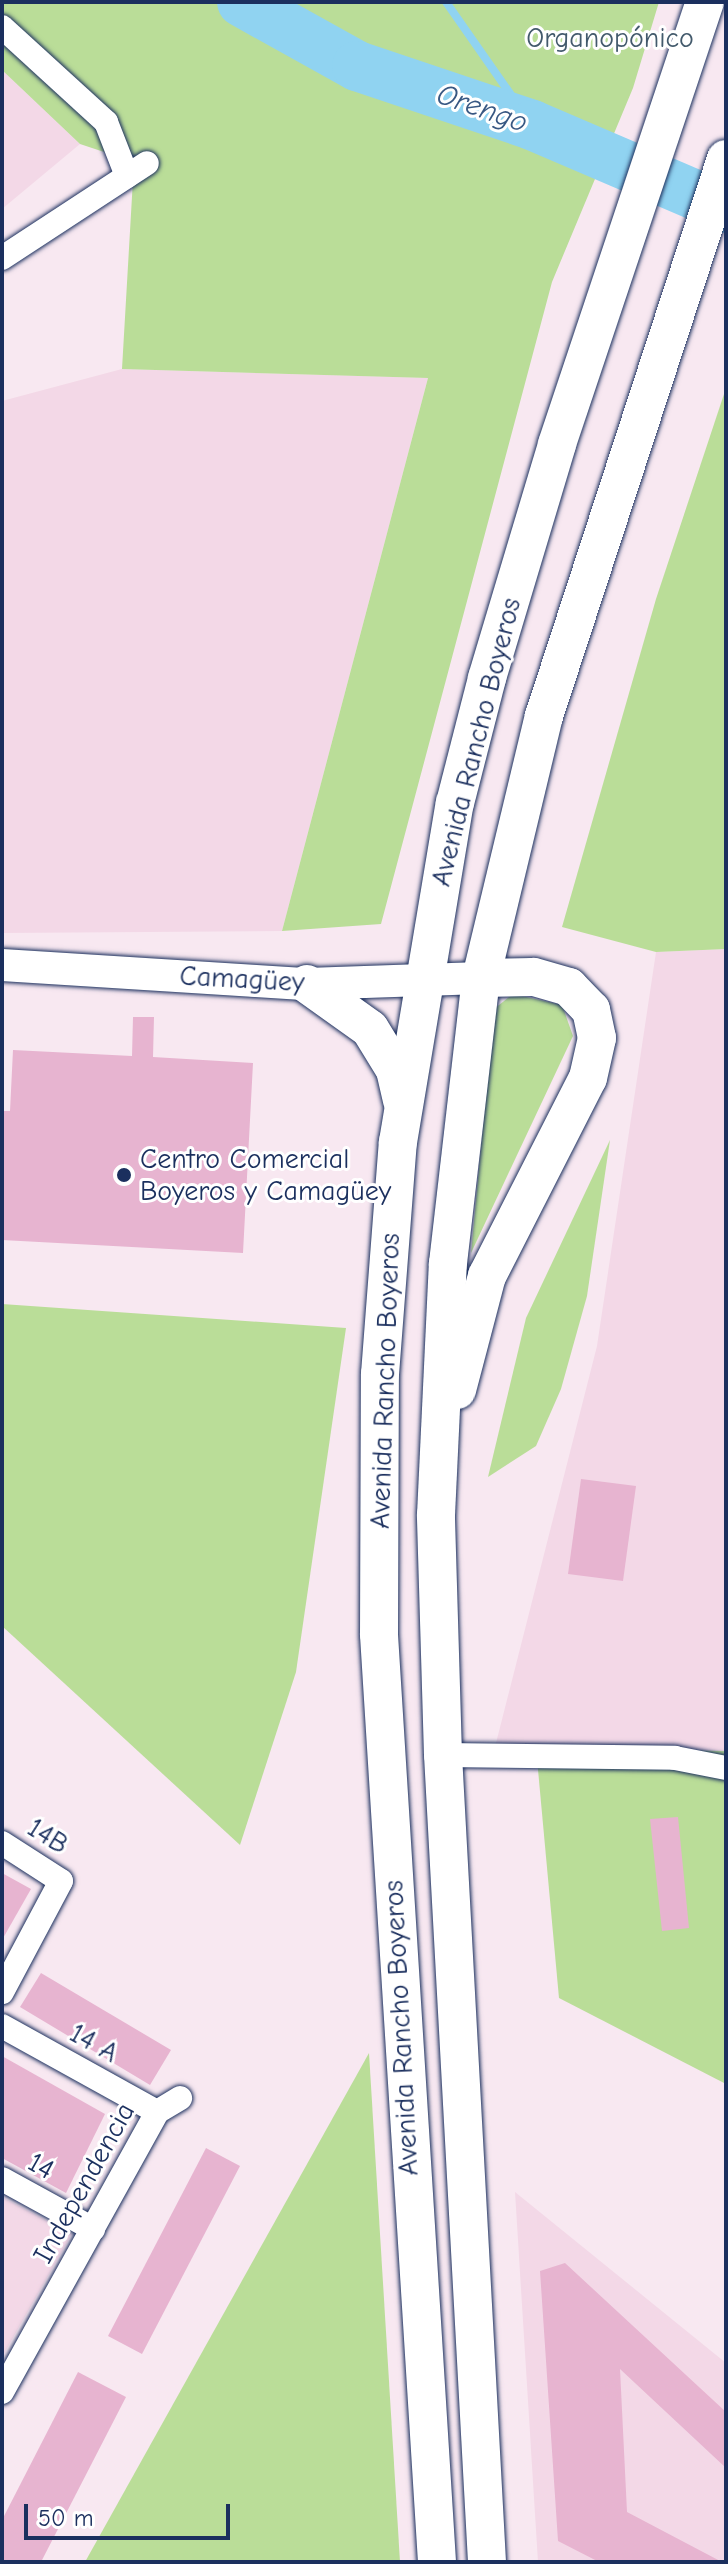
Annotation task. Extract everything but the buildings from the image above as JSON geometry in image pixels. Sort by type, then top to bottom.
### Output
[{"type":"highway","name":"Avenida Rancho Boyeros","points":[[437,2562],[379,1634],[380,1374],[398,1142],[455,803],[487,678],[705,2]]},
{"type":"highway","name":"Avenida Rancho Boyeros","points":[[487,2562],[443,1755],[436,1515],[448,1263],[481,978],[544,716],[726,159]]},
{"type":"highway","points":[[436,1515],[462,1366],[487,1276],[588,1078],[597,1038],[591,1010],[569,987],[533,977],[481,978]]},
{"type":"highway","points":[[307,984],[358,1017],[389,1058],[402,1106],[398,1142]]},
{"type":"main road","name":"Camagüey","points":[[2,965],[307,984],[481,978]]},
{"type":"street","points":[[2,27],[106,122],[137,169],[2,258]]},
{"type":"street","points":[[443,1755],[675,1758],[726,1768]]},
{"type":"street","name":"14B","points":[[2,1843],[61,1881],[2,1992]]},
{"type":"street","name":"14 A","points":[[2,2026],[157,2112]]},
{"type":"street","name":"Independencia","points":[[2,2392],[157,2112],[180,2098]]},
{"type":"street","name":"14","points":[[2,2179],[93,2229]]},
{"type":"shaded area","points":[[2,70],[80,144],[2,209]]},
{"type":"shaded area","points":[[122,369],[428,378],[282,931],[2,933],[2,401]]},
{"type":"shaded area","points":[[726,949],[726,1751],[495,1747],[597,1346],[656,952]]},
{"type":"shaded area","points":[[515,2192],[726,2363],[726,2562],[538,2562]]},
{"type":"shaded area","points":[[2,2197],[72,2234],[2,2357]]},
{"type":"green space","name":"Organopónico","points":[[2,2],[659,2],[633,88],[552,282],[381,924],[282,931],[428,378],[122,369],[134,162],[80,144],[2,70]]},
{"type":"green space","points":[[726,388],[726,949],[656,952],[562,927],[656,599]]},
{"type":"green space","points":[[513,994],[562,1005],[573,1036],[471,1253],[494,1009]]},
{"type":"green space","points":[[610,1140],[587,1296],[561,1389],[536,1446],[488,1477],[526,1318]]},
{"type":"green space","points":[[2,1304],[346,1328],[296,1672],[240,1845],[2,1626]]},
{"type":"green space","points":[[536,1748],[726,1751],[726,2084],[559,1998]]},
{"type":"green space","points":[[369,2053],[400,2562],[85,2562]]},
{"type":"waterway","name":"Orengo","points":[[242,2],[357,66],[532,125],[726,208]]},
{"type":"waterway","points":[[446,2],[532,125]]},
{"type":"place","name":"Centro Comercial Boyeros y Camagüey","points":[[124,1175]]}]
